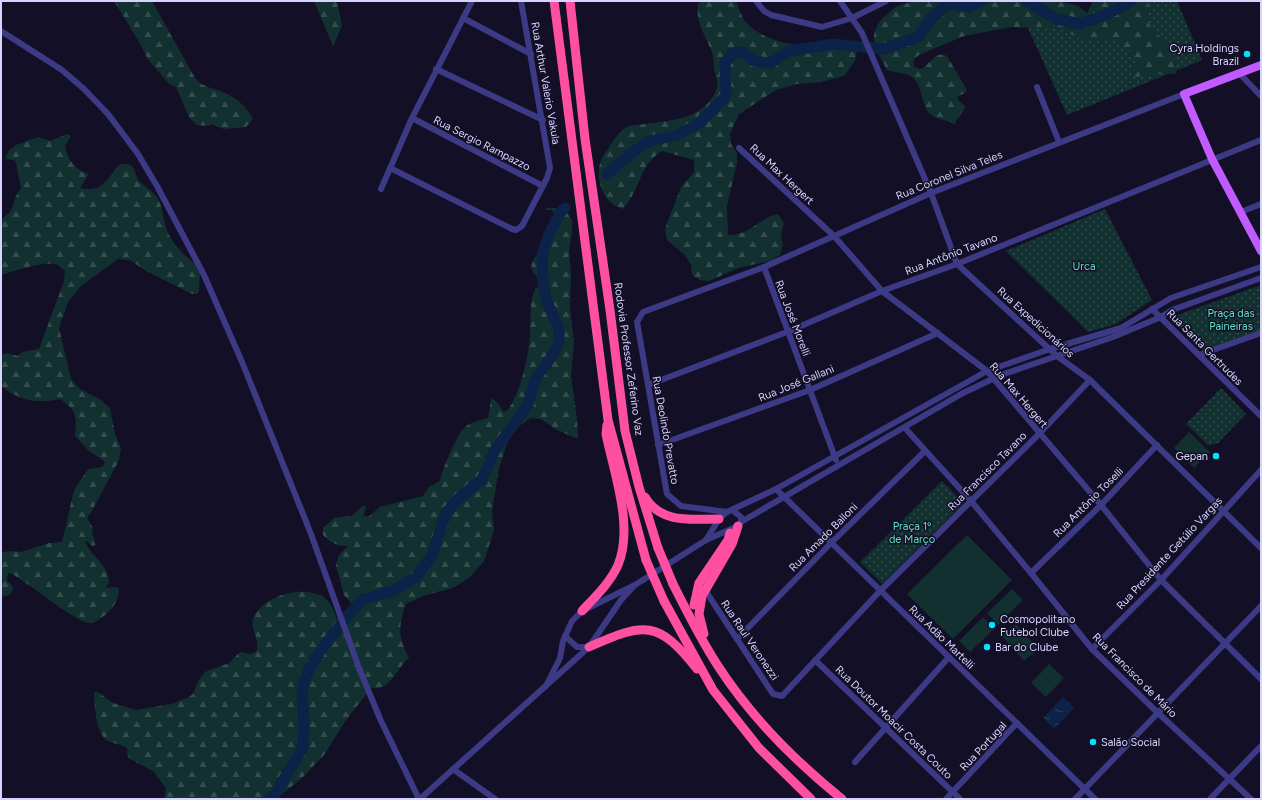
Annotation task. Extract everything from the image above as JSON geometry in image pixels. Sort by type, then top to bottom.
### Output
[{"type":"highway","points":[[554,1],[608,420],[646,560],[664,601],[713,690]]},
{"type":"highway","name":"Rodovia Professor Zeferino Vaz","points":[[570,1],[585,139],[610,310],[625,431],[639,487],[658,548],[673,584],[708,651],[733,687],[769,730],[810,773],[842,799]]},
{"type":"highway","points":[[582,611],[610,580],[618,566],[622,551],[624,517],[606,434],[608,420]]},
{"type":"highway","points":[[639,487],[648,503],[656,511],[665,516],[719,519]]},
{"type":"highway","points":[[708,651],[699,614],[700,604],[704,590],[732,544],[737,526]]},
{"type":"highway","points":[[693,622],[694,602],[699,583],[737,526]]},
{"type":"highway","points":[[589,647],[612,637],[635,630],[649,629],[664,634],[676,645],[759,748],[811,799]]},
{"type":"main road","name":"Rua Coronel Silva Teles","points":[[1184,94],[1261,65]]},
{"type":"main road","points":[[1184,94],[1212,159],[1261,251]]},
{"type":"street","points":[[381,189],[412,118],[472,1]]},
{"type":"street","name":"Rua Arthur Valerio Vakula","points":[[521,1],[543,120],[550,168],[543,186]]},
{"type":"street","points":[[756,1],[764,11],[771,15],[814,26],[830,26],[852,18],[886,1]]},
{"type":"street","name":"Rua Expedicionários","points":[[840,1],[862,33],[931,193],[957,264],[1058,356],[1090,380],[1261,548]]},
{"type":"street","points":[[463,18],[531,54]]},
{"type":"street","points":[[1,31],[62,70],[84,89],[108,114],[138,154],[157,186],[204,275],[242,362],[311,534],[359,668],[381,721],[420,799],[589,647],[621,600],[635,585]]},
{"type":"street","points":[[436,69],[543,120]]},
{"type":"street","points":[[1239,73],[1261,96]]},
{"type":"street","points":[[1037,88],[1059,142]]},
{"type":"street","name":"Rua Coronel Silva Teles","points":[[647,310],[764,267],[931,193],[1184,94]]},
{"type":"street","name":"Rua Sergio Rampazzo","points":[[412,118],[543,186]]},
{"type":"street","name":"Rua Antônio Tavano","points":[[648,385],[787,332],[882,291],[957,264],[1261,140]]},
{"type":"street","name":"Rua Max Hergert","points":[[740,148],[834,236],[882,291],[987,371],[1101,505],[1160,580],[1261,679]]},
{"type":"street","points":[[390,168],[512,229],[519,229],[522,226],[543,186]]},
{"type":"street","points":[[1240,212],[1261,204]]},
{"type":"street","name":"Rua José Morelli","points":[[764,267],[787,332],[839,464]]},
{"type":"street","points":[[706,540],[719,519],[729,511],[776,489],[987,371],[1050,349],[1120,328],[1171,298],[1261,267]]},
{"type":"street","points":[[546,686],[560,658],[565,636],[572,621],[582,611],[635,585],[706,540],[737,526],[783,496],[839,464],[963,394],[1001,375],[1113,337],[1161,317],[1172,310],[1261,278]]},
{"type":"street","name":"Rua Santa Gertrudes","points":[[1152,309],[1261,416]]},
{"type":"street","name":"Rua Deolindo Prevatto","points":[[647,310],[640,315],[637,322],[664,484],[667,494],[681,506],[692,509],[729,511]]},
{"type":"street","name":"Rua José Gallani","points":[[658,445],[810,390],[938,333]]},
{"type":"street","points":[[1199,355],[1261,333]]},
{"type":"street","name":"Rua Francisco Tavano","points":[[782,696],[880,591],[1040,433],[1090,380]]},
{"type":"street","name":"Rua Francisco de Mário","points":[[905,428],[971,501],[1031,572],[1092,649],[1158,713],[1251,799]]},
{"type":"street","name":"Rua Antônio Toselli","points":[[1031,572],[1101,505],[1157,445]]},
{"type":"street","name":"Rua Amado Balloni","points":[[737,639],[925,450]]},
{"type":"street","name":"Rua Presidente Getúlio Vargas","points":[[1092,649],[1160,580],[1261,470]]},
{"type":"street","name":"Rua Adão Martelli","points":[[776,489],[1095,799]]},
{"type":"street","points":[[729,511],[741,517],[737,526]]},
{"type":"street","name":"Rua Raul Veronezzi","points":[[704,590],[773,694],[782,696]]},
{"type":"street","points":[[1075,799],[1261,606]]},
{"type":"street","points":[[565,636],[577,647],[589,647]]},
{"type":"street","points":[[855,762],[949,658]]},
{"type":"street","name":"Rua Doutor Moacir Costa Couto","points":[[815,660],[960,799]]},
{"type":"street","name":"Rua Portugal","points":[[946,799],[1017,724]]},
{"type":"street","points":[[1210,799],[1261,746]]},
{"type":"street","points":[[453,769],[495,799]]},
{"type":"green space","points":[[114,1],[152,1],[195,78],[204,85],[228,94],[248,110],[253,119],[246,127],[224,129],[210,124],[209,126],[196,125],[189,117],[176,87],[168,83],[147,58],[138,40]]},
{"type":"green space","points":[[314,1],[337,1],[342,26],[333,46]]},
{"type":"green space","points":[[708,1],[736,1],[742,16],[748,24],[763,35],[772,39],[801,45],[838,40],[857,52],[855,61],[844,76],[821,82],[797,84],[776,90],[739,114],[730,134],[731,144],[737,153],[737,163],[727,206],[728,235],[742,233],[765,219],[778,214],[784,224],[781,234],[783,245],[780,255],[770,261],[738,268],[709,281],[700,280],[692,275],[691,265],[685,255],[667,240],[665,229],[681,187],[694,172],[694,160],[662,151],[648,164],[633,194],[623,209],[615,206],[607,198],[601,187],[599,178],[601,160],[622,130],[632,125],[675,120],[694,114],[709,102],[715,93],[717,83],[713,55],[701,28],[697,10],[698,3]]},
{"type":"green space","points":[[914,1],[1060,1],[1078,6],[1087,13],[1093,1],[1149,1],[1148,15],[1150,26],[1168,45],[1176,63],[1176,71],[1175,74],[1134,77],[1131,75],[1132,71],[1139,64],[1130,50],[1126,51],[1121,44],[1113,40],[1095,42],[1083,40],[1060,29],[1011,27],[964,36],[919,55],[913,63],[914,67],[921,69],[936,56],[947,56],[967,90],[965,93],[958,96],[958,100],[966,107],[957,119],[955,125],[936,118],[930,114],[925,106],[919,86],[913,78],[908,75],[887,70],[875,44],[875,33],[877,26],[882,19],[896,7]]},
{"type":"green space","points":[[1016,1],[1055,22],[1136,1],[1177,1],[1202,60],[1067,115]]},
{"type":"green space","points":[[68,134],[71,136],[65,146],[70,160],[80,170],[89,174],[80,188],[91,189],[99,187],[121,164],[132,166],[139,181],[157,197],[161,206],[166,227],[175,245],[197,266],[200,271],[199,291],[197,294],[192,294],[146,271],[130,260],[118,259],[81,286],[68,302],[59,328],[71,379],[80,389],[101,400],[110,408],[115,434],[121,448],[119,460],[87,518],[93,528],[92,533],[96,545],[92,546],[87,541],[85,542],[106,570],[109,583],[105,588],[116,587],[119,589],[119,593],[116,602],[110,611],[100,619],[91,623],[85,622],[68,613],[17,577],[8,573],[7,581],[11,584],[13,589],[10,595],[1,597],[1,553],[8,551],[21,552],[49,543],[62,542],[74,490],[88,469],[102,467],[105,463],[89,451],[75,436],[75,415],[66,403],[60,399],[43,401],[29,400],[15,395],[1,386],[1,355],[7,353],[18,356],[22,352],[39,349],[64,281],[65,271],[58,265],[46,264],[1,275],[1,220],[11,211],[16,196],[21,188],[16,163],[14,160],[5,159],[9,150],[16,145],[38,137],[50,141]]},
{"type":"green space","points":[[547,208],[557,208],[567,211],[572,221],[569,251],[571,273],[570,307],[574,343],[571,375],[578,439],[557,430],[541,419],[531,418],[515,429],[509,438],[499,468],[492,511],[494,531],[484,561],[470,577],[453,588],[423,596],[406,604],[400,632],[405,651],[409,658],[392,679],[383,687],[371,688],[344,723],[324,755],[300,780],[275,799],[164,799],[166,788],[153,771],[128,758],[127,748],[108,741],[100,732],[96,719],[94,692],[98,692],[113,703],[136,710],[171,704],[187,698],[193,694],[198,681],[205,672],[229,663],[240,652],[250,654],[256,652],[257,644],[252,623],[253,619],[265,604],[285,594],[308,592],[318,594],[328,601],[337,618],[341,619],[349,609],[351,603],[344,595],[336,565],[339,555],[348,546],[338,545],[328,540],[323,535],[323,528],[334,518],[351,516],[364,505],[366,507],[363,516],[368,517],[380,507],[423,496],[429,487],[440,481],[450,452],[465,427],[476,421],[488,418],[491,399],[495,400],[504,412],[508,410],[517,393],[526,362],[529,342],[531,304],[534,293],[536,287],[546,290],[531,267],[533,260],[544,246],[554,214],[552,210],[545,210]]},
{"type":"green space","name":"Urca","points":[[1105,209],[1152,300],[1116,324],[1088,332],[1006,251]]},
{"type":"green space","name":"Praça das Paineiras","points":[[1261,285],[1261,332],[1205,352],[1169,318]]},
{"type":"green space","points":[[1221,388],[1246,414],[1217,444],[1208,445],[1186,424]]},
{"type":"green space","points":[[1189,432],[1210,452],[1194,468],[1174,448]]},
{"type":"green space","name":"Praça 1º de Março","points":[[942,481],[964,503],[882,584],[860,562]]},
{"type":"green space","points":[[967,535],[1012,580],[953,639],[907,594]]},
{"type":"green space","points":[[1012,589],[1023,600],[998,625],[987,613]]},
{"type":"green space","points":[[983,617],[994,629],[970,652],[959,641]]},
{"type":"green space","points":[[1016,624],[1038,649],[1024,661],[1002,636]]},
{"type":"green space","points":[[1049,664],[1064,678],[1046,697],[1031,683]]},
{"type":"water","points":[[1063,697],[1074,708],[1054,729],[1043,718]]},
{"type":"waterway","points":[[607,174],[633,152],[650,141],[677,135],[698,124],[726,96],[725,63],[733,53],[742,52],[754,61],[771,63],[789,51],[832,44],[884,49],[918,37],[930,20],[947,4],[970,7],[981,1]]},
{"type":"waterway","points":[[1027,1],[1056,19],[1080,24],[1106,15],[1131,1]]},
{"type":"waterway","points":[[269,799],[275,794],[303,747],[304,726],[302,694],[305,677],[319,653],[348,615],[364,599],[393,591],[416,577],[432,555],[446,513],[458,499],[482,479],[495,450],[528,405],[535,379],[552,356],[559,342],[559,328],[547,302],[543,283],[542,254],[549,234],[560,213],[565,208]]},
{"type":"place","name":"Cyra Holdings Brazil","points":[[1247,54]]},
{"type":"place","name":"Gepan","points":[[1216,456]]},
{"type":"place","name":"Cosmopolitano Futebol Clube","points":[[992,625]]},
{"type":"place","name":"Bar do Clube","points":[[987,647]]},
{"type":"place","name":"Salão Social","points":[[1093,742]]}]
